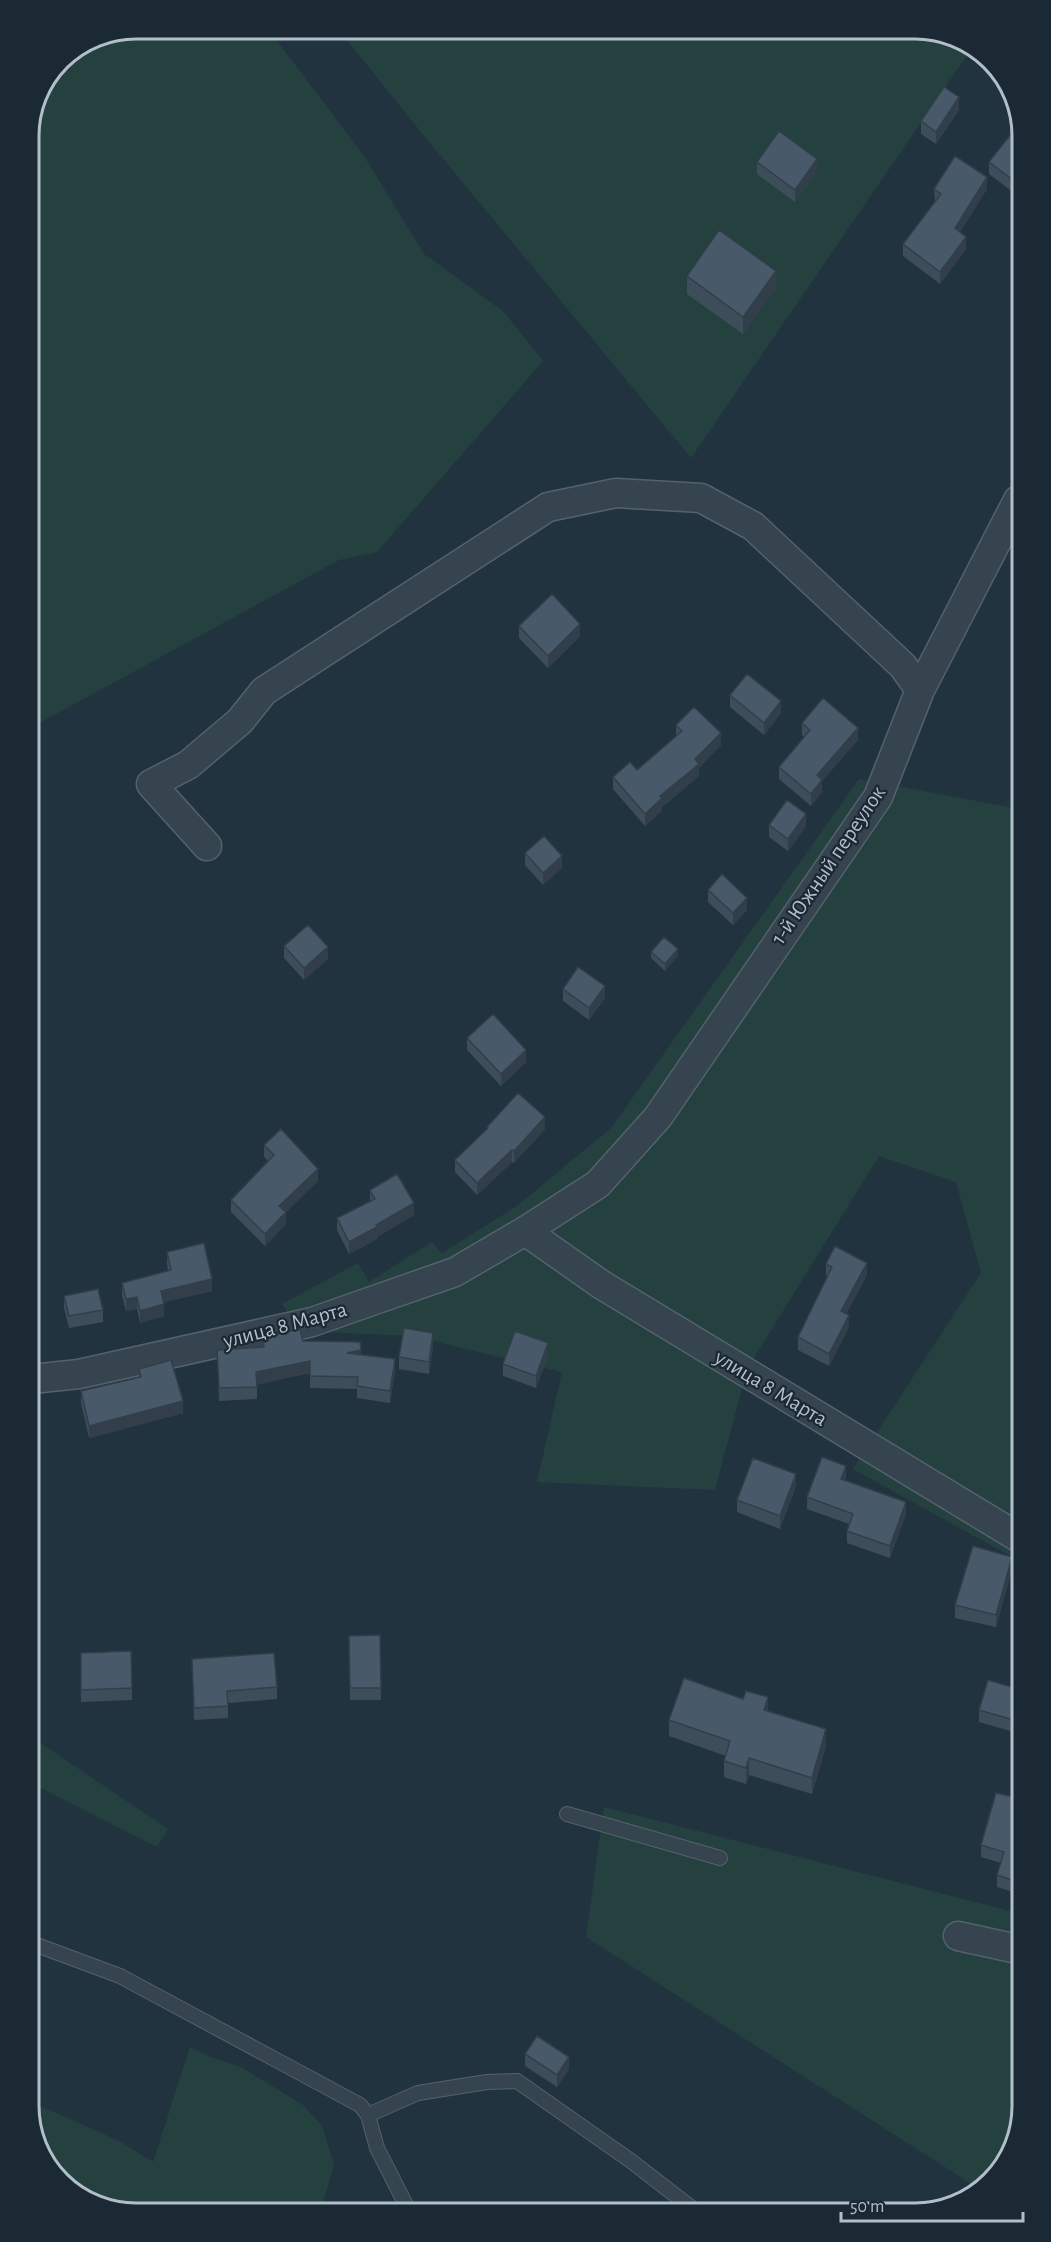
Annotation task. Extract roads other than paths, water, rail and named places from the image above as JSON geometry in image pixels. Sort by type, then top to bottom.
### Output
[{"type":"street","points":[[207,846],[151,784],[188,765],[240,722],[264,691],[548,507],[616,493],[701,498],[753,526],[903,666],[920,690]]},
{"type":"street","name":"1-й Южный переулок","points":[[658,1117],[878,797],[920,690],[1012,512]]},
{"type":"street","name":"улица 8 Марта","points":[[39,1378],[79,1374],[312,1322],[455,1272],[598,1184],[658,1117]]},
{"type":"street","name":"улица 8 Марта","points":[[525,1231],[602,1285],[1012,1534]]},
{"type":"street","points":[[958,1936],[1012,1948]]},
{"type":"lane","points":[[567,1814],[720,1858]]},
{"type":"lane","points":[[39,1946],[120,1976],[360,2105],[368,2115],[376,2148],[405,2203]]},
{"type":"lane","points":[[368,2115],[418,2093],[487,2082],[517,2081],[631,2161],[685,2203]]}]
